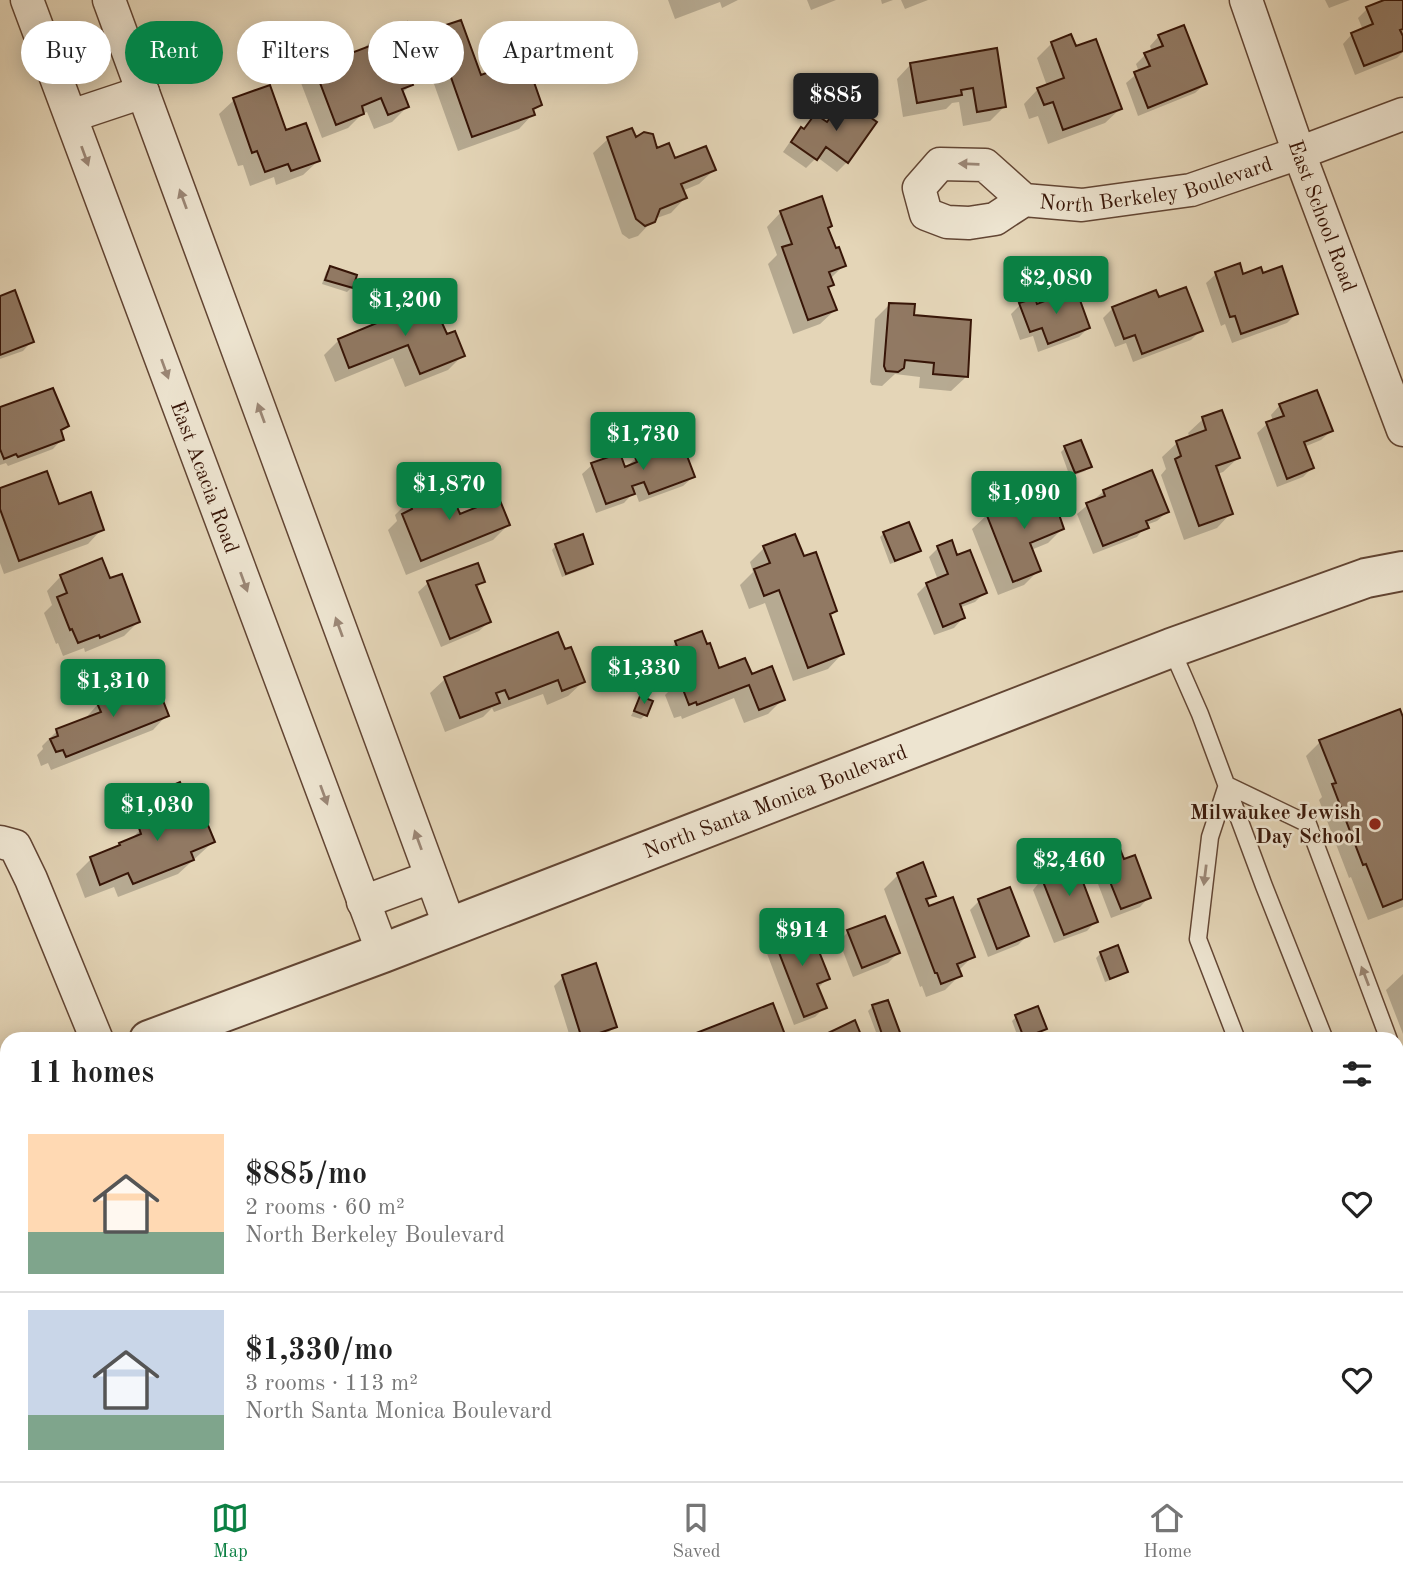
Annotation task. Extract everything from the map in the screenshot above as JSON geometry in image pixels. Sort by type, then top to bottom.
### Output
[{"type":"street","name":"East Acacia Road","points":[[27,0],[383,953]]},
{"type":"street","points":[[110,0],[450,927]]},
{"type":"street","name":"East School Road","points":[[1247,0],[1299,153],[1403,430]]},
{"type":"street","points":[[71,116],[143,92]]},
{"type":"street","name":"North Berkeley Boulevard","points":[[1024,200],[1082,205],[1191,190],[1403,114]]},
{"type":"street","name":"North Santa Monica Boulevard","points":[[171,1032],[383,953],[1171,648],[1366,578],[1403,571]]},
{"type":"street","points":[[0,842],[15,846],[32,879],[93,1032]]},
{"type":"street","points":[[363,902],[431,877]]},
{"type":"lane","points":[[1171,648],[1200,715],[1322,1032]]},
{"type":"lane","points":[[1227,785],[1210,837],[1198,939],[1234,1032]]},
{"type":"lane","points":[[1227,785],[1308,824],[1386,1032]]},
{"type":"building","points":[[1384,0],[1403,0],[1403,29],[1400,30],[1403,36],[1403,51],[1364,66],[1351,33],[1373,24],[1366,7]]},
{"type":"building","points":[[1184,25],[1207,84],[1148,108],[1134,72],[1150,66],[1144,53],[1163,46],[1158,35]]},
{"type":"building","points":[[464,28],[478,67],[478,84],[535,84],[542,105],[533,109],[535,115],[472,137],[453,84],[464,84]]},
{"type":"building","points":[[1071,34],[1076,46],[1096,39],[1122,109],[1063,130],[1053,102],[1044,105],[1037,88],[1064,78],[1051,42]]},
{"type":"building","points":[[368,47],[368,84],[413,84],[402,89],[409,107],[388,115],[381,98],[362,106],[364,114],[336,125],[320,84],[354,84],[354,52]]},
{"type":"building","points":[[997,48],[1006,107],[977,112],[973,88],[961,90],[962,95],[917,103],[910,63]]},
{"type":"building","points":[[270,85],[286,130],[306,123],[320,161],[291,171],[288,164],[265,172],[257,151],[252,153],[233,98]]},
{"type":"building","points":[[844,99],[877,122],[848,163],[826,147],[817,160],[791,142],[801,127],[804,129],[815,114],[827,122]]},
{"type":"building","points":[[632,128],[636,137],[644,132],[653,134],[657,148],[669,143],[675,158],[706,146],[716,170],[681,184],[687,198],[660,209],[655,222],[645,226],[636,219],[607,137]]},
{"type":"building","points":[[822,196],[832,226],[828,228],[846,266],[829,272],[834,285],[828,287],[837,310],[808,320],[782,247],[792,244],[780,211]]},
{"type":"building","points":[[1240,263],[1243,274],[1261,267],[1263,273],[1282,266],[1298,314],[1241,334],[1235,316],[1230,317],[1215,272]]},
{"type":"building","points":[[330,266],[357,275],[353,288],[325,280]]},
{"type":"building","points":[[1186,287],[1203,331],[1142,354],[1135,335],[1124,339],[1112,307],[1156,290],[1159,297]]},
{"type":"building","points":[[1076,289],[1090,328],[1048,344],[1042,328],[1030,332],[1019,303],[1035,298],[1037,304]]},
{"type":"building","points":[[15,290],[34,342],[0,355],[0,296]]},
{"type":"building","points":[[408,295],[415,312],[434,305],[447,334],[455,331],[465,356],[420,374],[408,345],[349,368],[338,339],[389,318],[384,305]]},
{"type":"building","points":[[889,303],[915,304],[914,315],[971,320],[968,377],[933,374],[934,363],[905,360],[904,368],[898,372],[886,371],[884,366]]},
{"type":"building","points":[[53,388],[69,426],[61,430],[64,440],[18,457],[16,454],[4,459],[0,449],[0,407]]},
{"type":"building","points":[[1317,390],[1333,431],[1304,442],[1314,468],[1287,479],[1266,422],[1284,416],[1279,404]]},
{"type":"building","points":[[1222,410],[1240,458],[1216,466],[1233,514],[1199,526],[1175,459],[1181,456],[1176,441],[1206,430],[1202,417]]},
{"type":"building","points":[[681,440],[695,477],[649,494],[644,482],[632,486],[635,494],[606,504],[591,463],[620,453],[625,467],[637,462],[635,457]]},
{"type":"building","points":[[1081,440],[1092,467],[1075,473],[1064,446]]},
{"type":"building","points":[[1152,470],[1169,512],[1146,521],[1149,528],[1103,546],[1086,503],[1105,496],[1103,490]]},
{"type":"building","points":[[47,471],[59,504],[91,492],[104,530],[19,561],[0,509],[0,488]]},
{"type":"building","points":[[447,483],[460,514],[499,498],[510,525],[421,561],[402,514],[412,509],[409,499]]},
{"type":"building","points":[[1050,488],[1064,529],[1030,543],[1041,571],[1013,582],[986,513]]},
{"type":"building","points":[[909,522],[921,551],[895,561],[883,532]]},
{"type":"building","points":[[583,534],[593,564],[566,574],[555,544]]},
{"type":"building","points":[[795,534],[804,556],[816,552],[837,611],[830,614],[844,654],[808,668],[779,590],[764,596],[754,569],[770,563],[763,546]]},
{"type":"building","points":[[952,540],[957,555],[970,550],[987,593],[960,604],[965,618],[943,627],[926,583],[948,574],[937,546]]},
{"type":"building","points":[[102,558],[110,578],[122,574],[140,622],[100,638],[99,635],[78,643],[57,597],[67,593],[60,575]]},
{"type":"building","points":[[478,563],[485,582],[476,585],[491,622],[450,639],[427,581]]},
{"type":"building","points":[[702,631],[707,644],[710,643],[719,668],[745,658],[752,674],[772,666],[785,700],[759,710],[749,685],[697,705],[696,702],[689,705],[679,679],[686,676],[677,655],[680,655],[675,641]]},
{"type":"building","points":[[558,632],[565,649],[571,647],[585,682],[562,691],[558,680],[509,699],[505,690],[496,693],[500,703],[460,718],[444,677]]},
{"type":"building","points":[[155,680],[169,716],[66,757],[63,750],[56,752],[50,739],[58,736],[56,729],[101,712],[97,703]]},
{"type":"building","points":[[640,696],[653,701],[647,716],[634,711]]},
{"type":"building","name":"Milwaukee Jewish Day School","points":[[1400,709],[1403,717],[1403,899],[1383,907],[1366,864],[1363,865],[1332,784],[1336,783],[1319,740]]},
{"type":"building","points":[[180,782],[192,812],[194,811],[198,821],[205,818],[215,842],[191,852],[194,860],[133,884],[128,873],[100,885],[90,857],[141,834],[139,828],[169,817],[159,791]]},
{"type":"building","points":[[1118,844],[1124,859],[1135,855],[1151,898],[1121,909],[1098,852]]},
{"type":"building","points":[[1075,861],[1098,922],[1064,935],[1042,879],[1047,877],[1045,872]]},
{"type":"building","points":[[923,862],[936,896],[926,899],[929,906],[953,897],[975,957],[957,964],[962,976],[941,984],[897,873]]},
{"type":"building","points":[[1010,887],[1029,936],[997,949],[978,899]]},
{"type":"building","points":[[885,916],[900,953],[862,968],[847,930]]},
{"type":"building","points":[[795,922],[803,943],[814,939],[830,979],[817,984],[827,1008],[804,1017],[771,932]]},
{"type":"building","points":[[1118,945],[1128,972],[1110,979],[1100,952]]},
{"type":"building","points":[[596,963],[617,1027],[602,1032],[580,1032],[562,975]]},
{"type":"building","points":[[888,1000],[900,1032],[881,1032],[872,1005]]},
{"type":"building","points":[[773,1003],[784,1032],[699,1032]]},
{"type":"building","points":[[1038,1006],[1047,1029],[1022,1032],[1015,1015]]},
{"type":"building","points":[[855,1020],[860,1032],[830,1032]]},
{"type":"place","name":"Milwaukee Jewish Day School","points":[[1375,824]]}]
